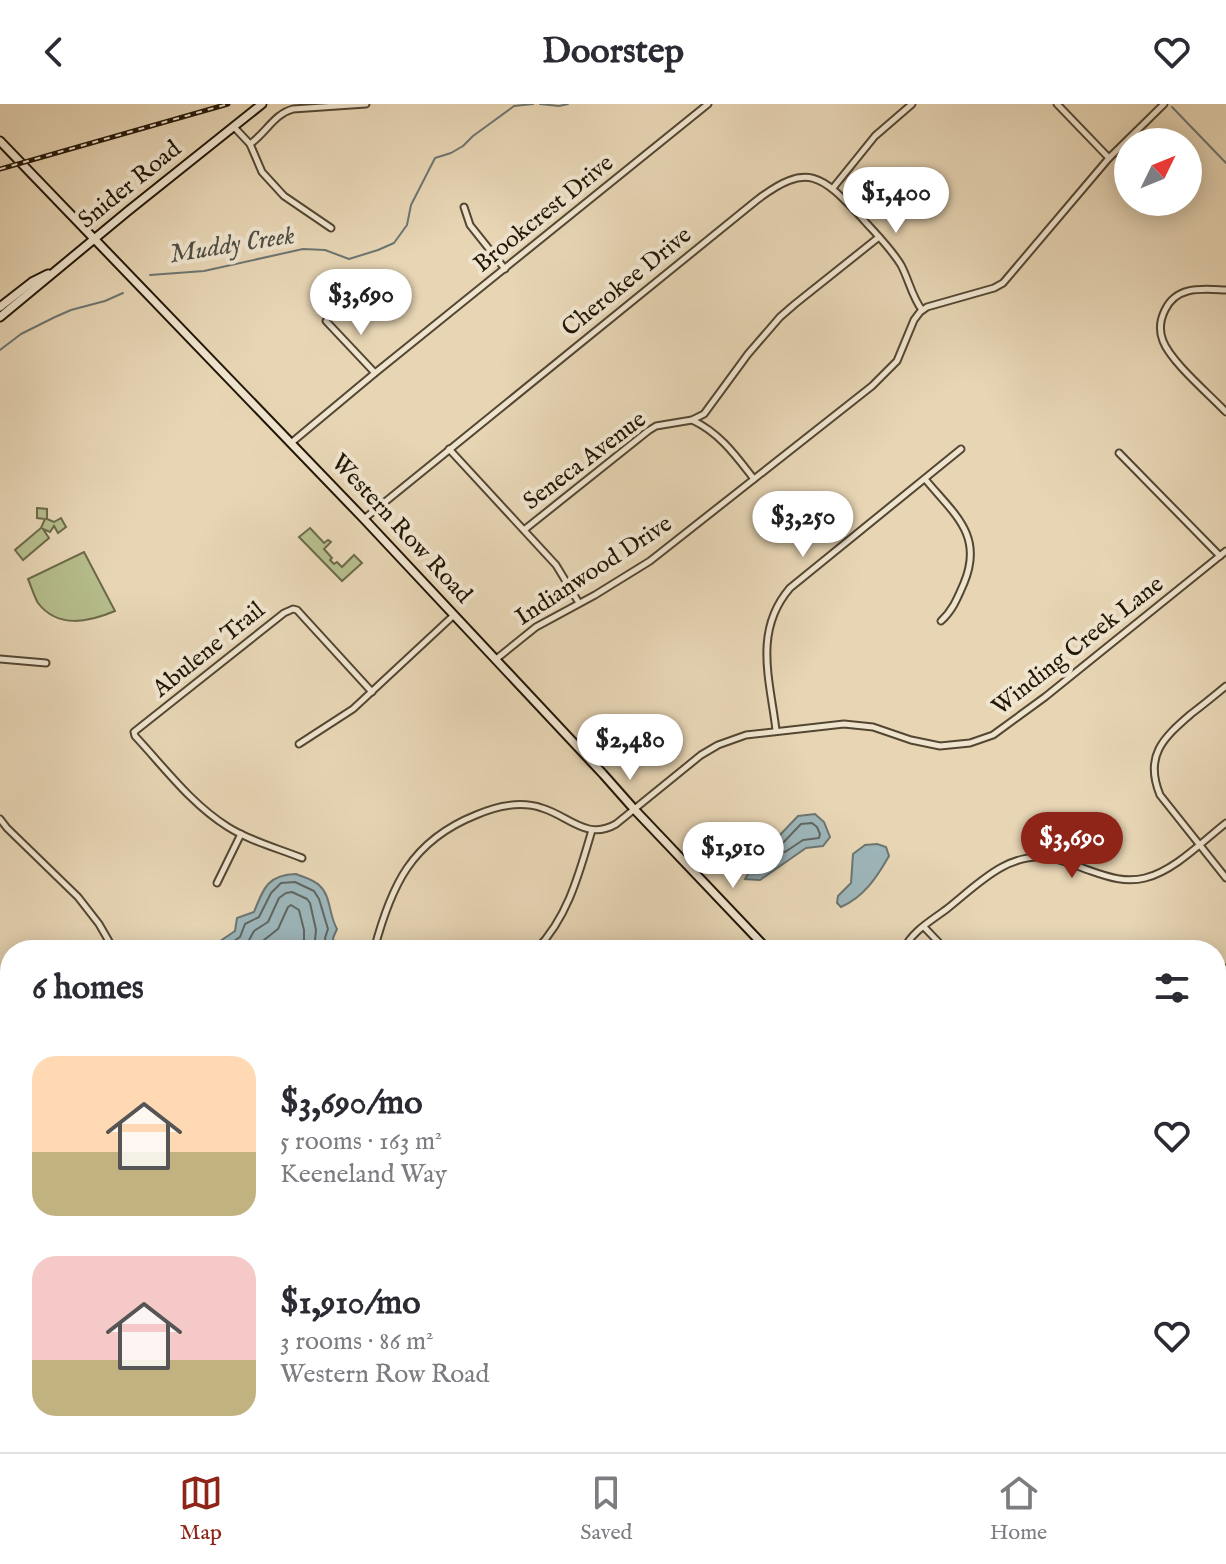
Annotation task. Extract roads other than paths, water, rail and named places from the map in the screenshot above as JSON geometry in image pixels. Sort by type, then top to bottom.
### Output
[{"type":"street","name":"Snider Road","points":[[0,317],[262,104]]},
{"type":"street","points":[[250,144],[285,111],[366,104]]},
{"type":"street","name":"Brookcrest Drive","points":[[291,443],[708,104]]},
{"type":"street","points":[[912,104],[875,136],[833,188],[899,262],[922,310],[1003,283],[1109,158],[1164,104]]},
{"type":"street","points":[[1057,104],[1109,158]]},
{"type":"street","points":[[234,127],[250,144],[262,172],[284,196],[331,228]]},
{"type":"street","name":"Western Row Road","points":[[0,141],[364,519],[758,940]]},
{"type":"street","name":"Cherokee Drive","points":[[364,519],[769,191],[801,177],[833,188]]},
{"type":"street","points":[[464,207],[470,225],[505,269]]},
{"type":"street","points":[[692,420],[700,417],[710,406],[780,317],[879,237]]},
{"type":"street","name":"Snider Road","points":[[0,307],[32,282],[60,268]]},
{"type":"street","points":[[1226,290],[1192,289],[1179,294],[1166,308],[1161,326],[1163,340],[1170,353],[1226,412]]},
{"type":"street","name":"Indianwood Drive","points":[[495,660],[536,627],[650,561],[872,386],[897,361],[914,320],[922,310]]},
{"type":"street","points":[[326,321],[375,373]]},
{"type":"street","points":[[692,420],[720,438],[754,479]]},
{"type":"street","name":"Seneca Avenue","points":[[524,530],[648,431],[656,426],[692,420]]},
{"type":"street","points":[[449,449],[556,565],[579,603]]},
{"type":"street","points":[[776,730],[767,648],[770,623],[778,604],[790,588],[961,449]]},
{"type":"street","points":[[1119,453],[1220,556]]},
{"type":"street","points":[[925,479],[964,527],[971,545],[970,570],[954,606],[941,621]]},
{"type":"street","name":"Winding Creek Lane","points":[[592,830],[607,830],[685,767],[718,745],[746,735],[829,724],[859,725],[940,746],[970,743],[993,735],[1045,697],[1226,551]]},
{"type":"street","name":"Abulene Trail","points":[[241,834],[206,811],[134,733],[293,609],[372,692]]},
{"type":"street","points":[[299,744],[345,715],[454,615]]},
{"type":"street","points":[[0,659],[46,663]]},
{"type":"street","points":[[1226,686],[1164,738],[1156,756],[1155,776],[1160,795],[1226,878]]},
{"type":"street","points":[[377,940],[389,902],[404,872],[426,845],[454,826],[485,811],[523,805],[542,808],[592,830],[566,908],[545,940]]},
{"type":"street","points":[[0,819],[78,897],[108,940]]},
{"type":"street","points":[[909,940],[1011,862],[1030,857],[1050,858],[1106,876],[1135,880],[1172,866],[1226,823]]},
{"type":"street","points":[[217,883],[241,834],[302,858]]},
{"type":"street","points":[[924,927],[936,940]]},
{"type":"water","points":[[815,814],[824,822],[830,837],[823,846],[806,848],[760,880],[745,879],[757,859],[798,816]]},
{"type":"water","points":[[865,845],[886,847],[889,856],[863,892],[841,907],[837,903],[838,896],[851,883],[853,854]]},
{"type":"water","points":[[296,874],[312,880],[324,890],[337,929],[333,940],[222,940],[235,931],[237,918],[254,912],[268,884]]},
{"type":"waterway","name":"Muddy Creek","points":[[150,275],[204,271],[303,249],[325,250],[349,259],[394,243],[407,225],[411,205],[435,158],[463,146],[514,106],[533,104]]},
{"type":"waterway","name":"Muddy Creek","points":[[540,104],[568,104]]},
{"type":"waterway","name":"Muddy Creek","points":[[1172,107],[1226,163]]},
{"type":"waterway","name":"Muddy Creek","points":[[0,350],[21,334],[55,317],[123,293]]},
{"type":"railway","points":[[0,169],[228,104]]}]
